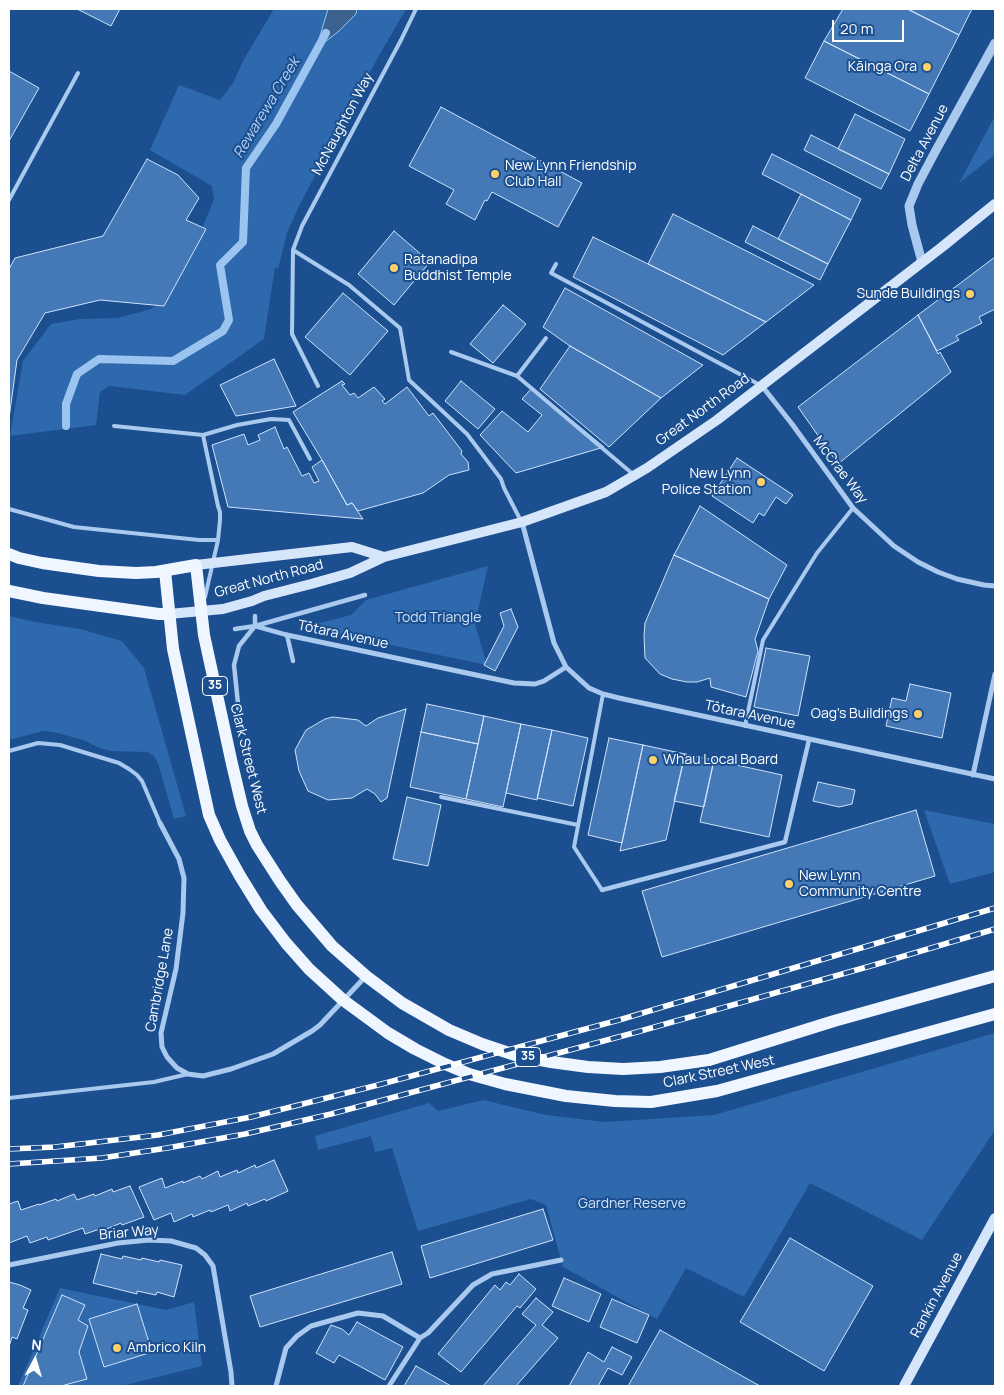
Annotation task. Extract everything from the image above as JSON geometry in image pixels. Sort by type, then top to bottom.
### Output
[{"type":"main road","name":"Great North Road","points":[[9,591],[43,598],[159,614],[222,609],[350,573],[384,557],[522,522],[606,492],[635,476],[683,444],[762,386],[995,204]]},
{"type":"main road","name":"Great North Road","points":[[9,554],[42,563],[98,571],[136,572],[165,571],[196,564],[352,547],[384,557]]},
{"type":"main road","name":"Clark Street West","points":[[196,564],[207,648],[242,806],[250,831],[257,844],[280,882],[332,946],[366,976],[402,1003],[449,1030],[482,1044],[516,1055],[551,1062],[623,1069],[660,1067],[709,1060],[834,1021],[995,976]]},
{"type":"main road","name":"Clark Street West","points":[[165,571],[171,640],[209,815],[220,840],[261,910],[309,969],[343,1000],[388,1033],[415,1049],[469,1074],[505,1084],[566,1096],[615,1101],[651,1102],[717,1091],[995,1014]]},
{"type":"main road","name":"Rankin Avenue","points":[[904,1386],[995,1218]]},
{"type":"street","name":"Delta Avenue","points":[[922,262],[909,206],[918,184],[995,43]]},
{"type":"street","name":"McCrae Way","points":[[762,386],[853,508],[894,546],[918,562],[938,572],[957,579],[995,586]]},
{"type":"street","name":"Tōtara Avenue","points":[[522,522],[554,643],[566,667],[589,688],[603,694],[745,726],[995,779]]},
{"type":"street","points":[[235,629],[255,626],[365,595]]},
{"type":"street","points":[[241,734],[234,664],[239,646],[255,626],[255,616]]},
{"type":"street","points":[[255,626],[287,635],[293,661]]},
{"type":"street","name":"Tōtara Avenue","points":[[287,635],[514,683],[535,684],[544,681],[566,667]]},
{"type":"street","points":[[973,775],[995,674]]},
{"type":"street","points":[[602,890],[785,842],[809,740]]},
{"type":"street","name":"Cambridge Lane","points":[[160,823],[179,859],[184,878],[183,913],[176,969],[161,1033],[162,1047],[167,1057],[177,1068],[188,1074]]},
{"type":"street","points":[[188,1074],[203,1076],[231,1069],[273,1054],[320,1025],[366,976]]},
{"type":"street","name":"Briar Way","points":[[9,1265],[118,1243],[149,1240],[171,1241],[196,1248],[214,1266],[232,1386]]},
{"type":"street","points":[[389,1386],[420,1338],[428,1333],[473,1285],[492,1274],[561,1260]]},
{"type":"street","points":[[276,1386],[286,1348],[297,1336],[311,1326],[358,1313],[383,1316],[420,1338]]},
{"type":"lane","name":"McNaughton Way","points":[[318,386],[292,334],[293,250],[302,226],[416,9]]},
{"type":"lane","points":[[9,200],[78,73]]},
{"type":"lane","points":[[293,250],[349,285],[400,328],[409,380],[466,434],[501,479],[522,522]]},
{"type":"lane","points":[[556,264],[551,273],[762,386]]},
{"type":"lane","points":[[517,376],[546,338]]},
{"type":"lane","points":[[451,352],[517,376],[635,476]]},
{"type":"lane","points":[[114,426],[203,435],[237,425],[270,419],[289,420],[310,459]]},
{"type":"lane","points":[[201,611],[218,540],[220,512],[203,435]]},
{"type":"lane","points":[[745,726],[764,640],[817,553],[853,508]]},
{"type":"lane","points":[[9,509],[74,527],[200,540],[218,540]]},
{"type":"lane","points":[[602,890],[574,846],[603,694]]},
{"type":"lane","points":[[9,751],[38,743],[53,744],[119,763],[129,768],[142,781],[160,823]]},
{"type":"lane","points":[[441,797],[578,825]]},
{"type":"lane","points":[[9,1098],[154,1082],[188,1074]]},
{"type":"green space","points":[[274,9],[328,9],[319,39],[339,31],[356,14],[357,9],[405,9],[405,11],[377,59],[299,206],[287,233],[278,269],[275,267],[264,339],[185,395],[110,386],[100,392],[96,425],[10,436],[23,361],[51,324],[80,319],[118,318],[151,309],[163,299],[196,244],[214,199],[212,186],[150,150],[179,85],[220,100],[233,83],[244,59]]},
{"type":"green space","points":[[995,116],[995,155],[959,183]]},
{"type":"green space","name":"Todd Triangle","points":[[488,566],[475,624],[487,665],[304,627],[351,615],[366,600]]},
{"type":"green space","points":[[9,616],[80,629],[122,641],[144,668],[186,816],[174,819],[158,763],[154,756],[147,752],[110,751],[86,741],[43,731],[9,740]]},
{"type":"green space","points":[[924,810],[995,824],[995,872],[950,884]]},
{"type":"green space","name":"Gardner Reserve","points":[[995,1033],[995,1130],[922,1240],[810,1183],[744,1297],[686,1268],[657,1319],[563,1267],[546,1205],[531,1199],[418,1231],[392,1148],[375,1152],[371,1136],[318,1150],[315,1136],[429,1103],[438,1111],[483,1100],[546,1115],[605,1122],[714,1115]]},
{"type":"green space","points":[[60,1288],[166,1310],[194,1302],[202,1366],[122,1386],[18,1386]]},
{"type":"shaded area","points":[[328,9],[357,9],[356,14],[325,42],[319,39]]},
{"type":"building","points":[[77,9],[120,9],[111,26]]},
{"type":"building","points":[[843,9],[907,9],[959,35],[929,94],[824,41]]},
{"type":"building","points":[[908,9],[972,9],[959,35]]},
{"type":"building","points":[[824,41],[929,94],[910,131],[805,78]]},
{"type":"building","points":[[9,71],[39,88],[9,141]]},
{"type":"building","name":"New Lynn Friendship Club Hall","points":[[441,107],[582,183],[558,227],[492,192],[487,201],[485,200],[475,220],[446,204],[454,190],[409,166]]},
{"type":"building","points":[[855,114],[905,139],[889,174],[838,149]]},
{"type":"building","points":[[811,135],[889,174],[881,189],[804,150]]},
{"type":"building","points":[[772,154],[861,199],[851,220],[762,174]]},
{"type":"building","points":[[147,159],[178,175],[199,198],[186,220],[206,229],[164,306],[100,300],[45,313],[17,360],[9,418],[9,269],[15,258],[103,236]]},
{"type":"building","points":[[801,194],[851,220],[828,264],[778,239]]},
{"type":"building","points":[[673,214],[814,285],[766,322],[648,264]]},
{"type":"building","points":[[753,226],[828,264],[820,280],[745,242]]},
{"type":"building","name":"Ratanadipa Buddhist Temple","points":[[394,231],[430,262],[394,305],[358,274]]},
{"type":"building","points":[[593,237],[766,322],[723,355],[573,277]]},
{"type":"building","name":"Sunde Buildings","points":[[995,257],[995,309],[979,317],[982,323],[956,336],[959,340],[937,351],[918,315]]},
{"type":"building","points":[[565,288],[703,365],[661,398],[570,346],[543,327]]},
{"type":"building","points":[[343,293],[388,331],[350,375],[305,337]]},
{"type":"building","points":[[503,305],[526,324],[493,363],[470,344]]},
{"type":"building","points":[[918,315],[938,354],[940,352],[951,372],[838,464],[798,407]]},
{"type":"building","points":[[570,346],[661,398],[609,447],[540,389]]},
{"type":"building","points":[[274,359],[296,406],[236,416],[220,385]]},
{"type":"building","points":[[342,381],[345,384],[342,385],[350,395],[354,393],[358,398],[374,387],[385,399],[382,401],[385,404],[407,387],[429,416],[433,413],[462,451],[461,454],[468,462],[469,470],[449,475],[423,493],[358,511],[352,503],[347,505],[293,412]]},
{"type":"building","points":[[461,381],[495,409],[478,429],[445,401]]},
{"type":"building","points":[[532,388],[604,447],[516,473],[480,435],[502,411],[528,432],[542,415],[522,399]]},
{"type":"building","points":[[275,427],[284,449],[287,447],[302,476],[309,473],[314,483],[319,481],[312,467],[322,460],[347,505],[352,503],[363,519],[228,507],[212,445],[244,434],[248,445],[260,440],[258,435]]},
{"type":"building","points":[[737,458],[793,495],[786,504],[776,497],[764,516],[759,513],[753,523],[712,496]]},
{"type":"building","points":[[700,506],[787,565],[769,599],[674,555]]},
{"type":"building","points":[[674,555],[769,599],[755,639],[758,651],[746,697],[711,687],[710,678],[697,682],[672,679],[660,674],[645,658],[645,623]]},
{"type":"building","points":[[511,609],[518,627],[495,671],[484,665],[504,626],[500,613]]},
{"type":"building","points":[[766,648],[810,656],[798,716],[754,707]]},
{"type":"building","name":"Oag's Buildings","points":[[910,684],[951,693],[942,738],[886,726],[892,698],[906,701]]},
{"type":"building","points":[[427,704],[484,716],[478,744],[421,732]]},
{"type":"building","points":[[406,709],[387,798],[381,802],[375,794],[367,789],[352,798],[328,800],[308,791],[299,771],[295,750],[306,730],[325,719],[333,717],[358,720],[366,726],[378,718]]},
{"type":"building","points":[[484,716],[521,724],[503,807],[466,799]]},
{"type":"building","points":[[521,724],[552,730],[537,800],[506,793]]},
{"type":"building","points":[[552,730],[588,738],[573,806],[537,798]]},
{"type":"building","points":[[421,732],[478,744],[466,799],[410,787]]},
{"type":"building","points":[[609,738],[643,745],[622,843],[588,835]]},
{"type":"building","points":[[643,745],[685,754],[666,840],[620,851]]},
{"type":"building","points":[[685,754],[714,760],[704,807],[674,801]]},
{"type":"building","points":[[714,760],[782,775],[769,837],[700,822]]},
{"type":"building","points":[[818,782],[855,790],[852,804],[839,807],[813,801]]},
{"type":"building","points":[[407,797],[441,805],[428,866],[393,859]]},
{"type":"building","name":"New Lynn Community Centre","points":[[916,810],[935,876],[662,957],[642,891]]},
{"type":"building","points":[[274,1160],[288,1191],[266,1201],[265,1199],[248,1206],[247,1203],[230,1211],[228,1205],[193,1217],[192,1214],[174,1222],[171,1213],[154,1220],[139,1187],[162,1178],[165,1188],[200,1176],[202,1179],[218,1171],[220,1177],[237,1170],[238,1173],[255,1165],[256,1168]]},
{"type":"building","points":[[130,1186],[144,1217],[122,1225],[121,1223],[104,1230],[103,1228],[85,1234],[83,1228],[48,1240],[47,1237],[30,1243],[27,1236],[9,1243],[9,1204],[18,1201],[21,1210],[56,1199],[57,1201],[74,1194],[77,1200],[94,1194],[95,1196],[112,1189],[113,1192]]},
{"type":"building","points":[[543,1209],[553,1240],[430,1278],[421,1246]]},
{"type":"building","points":[[790,1238],[873,1286],[824,1371],[740,1322]]},
{"type":"building","points":[[392,1252],[402,1284],[260,1327],[250,1296]]},
{"type":"building","points":[[101,1254],[122,1259],[123,1256],[159,1262],[160,1260],[182,1265],[174,1297],[157,1292],[156,1295],[137,1291],[137,1294],[93,1283]]},
{"type":"building","points":[[519,1274],[536,1289],[520,1308],[517,1306],[461,1372],[438,1354],[495,1285],[500,1290],[506,1282],[510,1285]]},
{"type":"building","points":[[564,1278],[601,1294],[589,1322],[552,1306]]},
{"type":"building","points":[[9,1282],[31,1290],[23,1308],[28,1310],[17,1339],[12,1337],[9,1347]]},
{"type":"building","points":[[62,1295],[85,1305],[78,1320],[88,1326],[79,1352],[87,1379],[61,1386],[23,1386]]},
{"type":"building","points":[[536,1298],[553,1312],[542,1325],[558,1338],[516,1386],[483,1386],[536,1325],[522,1314]]},
{"type":"building","points":[[612,1299],[649,1315],[637,1343],[600,1327]]},
{"type":"building","points":[[137,1304],[152,1352],[104,1367],[89,1319]]},
{"type":"building","points":[[357,1322],[403,1347],[385,1380],[339,1355],[334,1363],[316,1353],[331,1325],[342,1329],[349,1335]]},
{"type":"building","points":[[660,1330],[760,1386],[628,1386]]},
{"type":"building","points":[[612,1347],[632,1357],[622,1375],[608,1368],[598,1386],[569,1386],[588,1352],[604,1362]]},
{"type":"building","points":[[416,1366],[451,1386],[404,1386]]},
{"type":"waterway","name":"Rewarewa Creek","points":[[66,426],[66,404],[77,374],[99,359],[173,361],[223,331],[229,320],[220,265],[243,242],[246,168],[276,124],[326,33]]},
{"type":"railway","points":[[9,1149],[55,1147],[158,1135],[251,1117],[619,1020],[995,908]]},
{"type":"railway","points":[[9,1164],[102,1158],[167,1148],[245,1134],[331,1114],[637,1032],[995,929]]},
{"type":"place","name":"Kāinga Ora","points":[[927,67]]},
{"type":"place","name":"New Lynn Friendship Club Hall","points":[[495,174]]},
{"type":"place","name":"Ratanadipa Buddhist Temple","points":[[394,268]]},
{"type":"place","name":"Sunde Buildings","points":[[970,294]]},
{"type":"place","name":"New Lynn Police Station","points":[[761,482]]},
{"type":"place","name":"Oag's Buildings","points":[[918,714]]},
{"type":"place","name":"Whau Local Board","points":[[653,760]]},
{"type":"place","name":"New Lynn Community Centre","points":[[789,884]]},
{"type":"place","name":"Ambrico Kiln","points":[[117,1348]]}]
